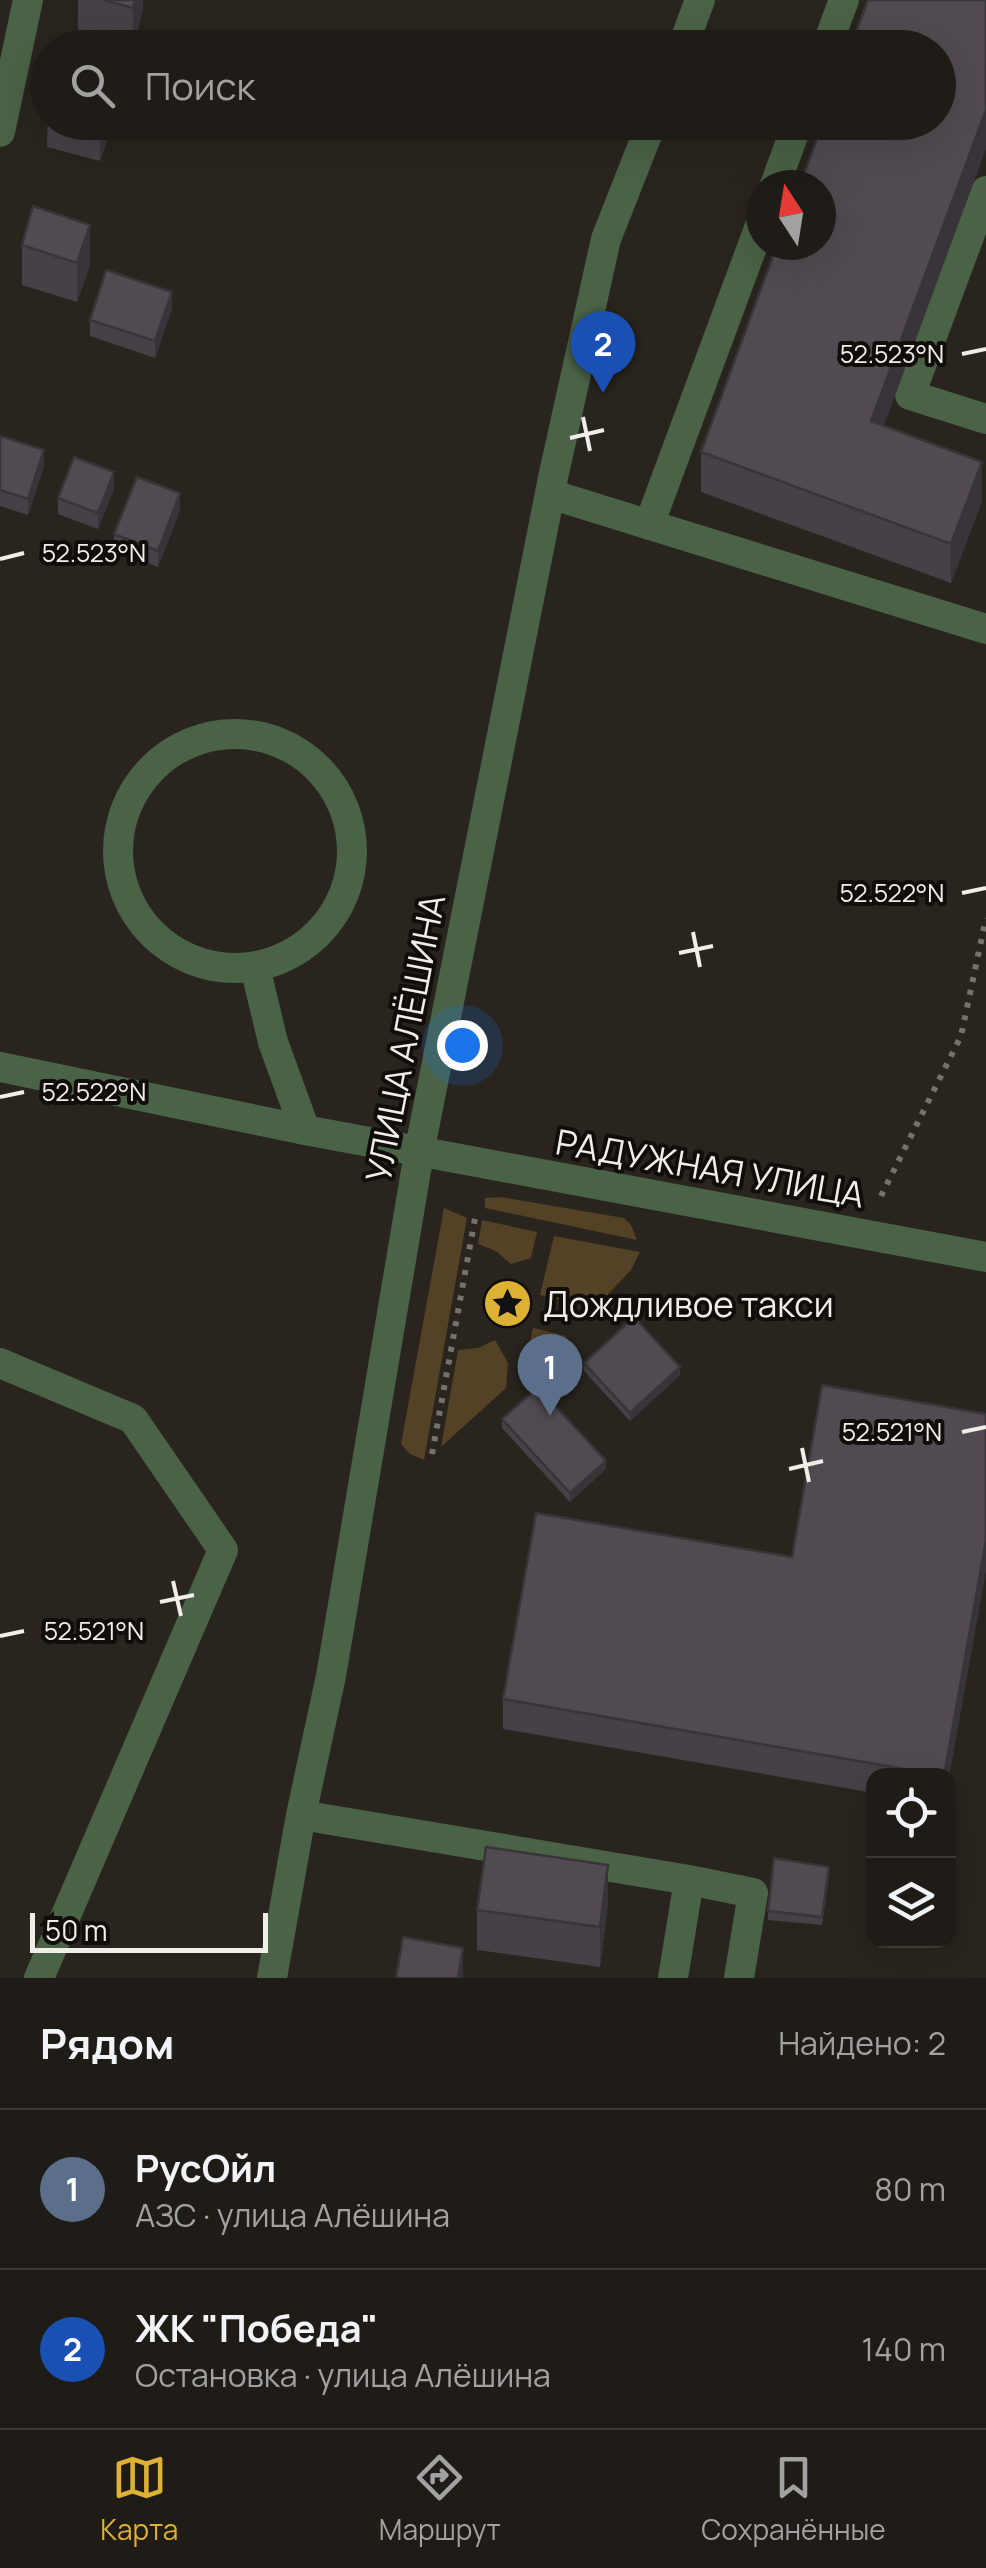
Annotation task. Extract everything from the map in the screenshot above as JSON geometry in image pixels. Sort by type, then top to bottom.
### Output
[{"type":"street","points":[[0,132],[28,0]]},
{"type":"street","points":[[689,30],[700,0]]},
{"type":"street","points":[[833,30],[844,0]]},
{"type":"street","name":"УЛИЦА АЛЁШИНА","points":[[272,1978],[331,1676],[420,1153],[550,494],[606,239],[645,140]]},
{"type":"street","points":[[780,170],[791,140]]},
{"type":"street","points":[[986,192],[910,395],[986,420]]},
{"type":"street","points":[[649,525],[747,260]]},
{"type":"street","points":[[550,494],[986,628]]},
{"type":"street","points":[[216,734],[256,735],[295,749],[326,776],[346,811],[353,851],[346,892],[325,926],[293,953],[255,967],[218,967],[182,956],[167,946],[152,935],[130,906],[118,870],[118,833],[129,798],[150,768],[180,746],[216,734]]},
{"type":"street","points":[[255,967],[272,1042],[305,1130]]},
{"type":"street","name":"РАДУЖНАЯ УЛИЦА","points":[[0,1067],[420,1153],[986,1257]]},
{"type":"street","points":[[0,1363],[133,1419],[223,1550],[39,1978]]},
{"type":"street","points":[[301,1815],[753,1892],[739,1978]]},
{"type":"street","points":[[673,1978],[688,1880]]},
{"type":"path","points":[[881,1196],[961,1036],[986,918]]},
{"type":"path","points":[[432,1454],[476,1213]]},
{"type":"shaded area","points":[[501,1197],[624,1218],[637,1240],[485,1208],[485,1198]]},
{"type":"shaded area","points":[[444,1208],[467,1218],[424,1460],[410,1454],[401,1444]]},
{"type":"shaded area","points":[[482,1220],[537,1232],[531,1258],[511,1264],[496,1251],[478,1244]]},
{"type":"shaded area","points":[[554,1236],[640,1252],[631,1270],[595,1308],[540,1295]]},
{"type":"shaded area","points":[[533,1328],[567,1336],[523,1374]]},
{"type":"shaded area","points":[[495,1340],[508,1363],[506,1388],[441,1447],[458,1350],[478,1348]]},
{"type":"building","points":[[103,0],[135,0],[133,8]]},
{"type":"building","points":[[868,0],[986,0],[986,110],[871,421],[982,462],[951,544],[701,452],[771,260],[836,260],[836,170],[805,170],[816,140],[956,140],[956,30],[857,30]]},
{"type":"building","points":[[33,206],[90,225],[77,263],[22,245]]},
{"type":"building","points":[[106,270],[172,292],[155,341],[90,320]]},
{"type":"building","points":[[0,436],[44,450],[28,499],[0,490]]},
{"type":"building","points":[[74,457],[114,472],[98,513],[58,498]]},
{"type":"building","points":[[137,477],[180,493],[158,551],[114,534]]},
{"type":"building","points":[[634,1317],[680,1367],[630,1413],[584,1363]]},
{"type":"building","points":[[822,1385],[986,1414],[986,1540],[945,1768],[898,1768],[503,1699],[536,1513],[792,1557]]},
{"type":"building","points":[[538,1387],[606,1461],[570,1493],[502,1419]]},
{"type":"building","points":[[486,1847],[608,1865],[600,1927],[477,1910]]},
{"type":"building","points":[[774,1858],[829,1867],[822,1917],[768,1911]]},
{"type":"building","points":[[403,1937],[463,1948],[458,1978],[396,1978]]},
{"type":"place","name":"ЖК \"Победа\"","points":[[603,393]]},
{"type":"place","name":"Дождливое такси","points":[[508,1304]]},
{"type":"place","name":"РусОйл","points":[[550,1416]]}]
